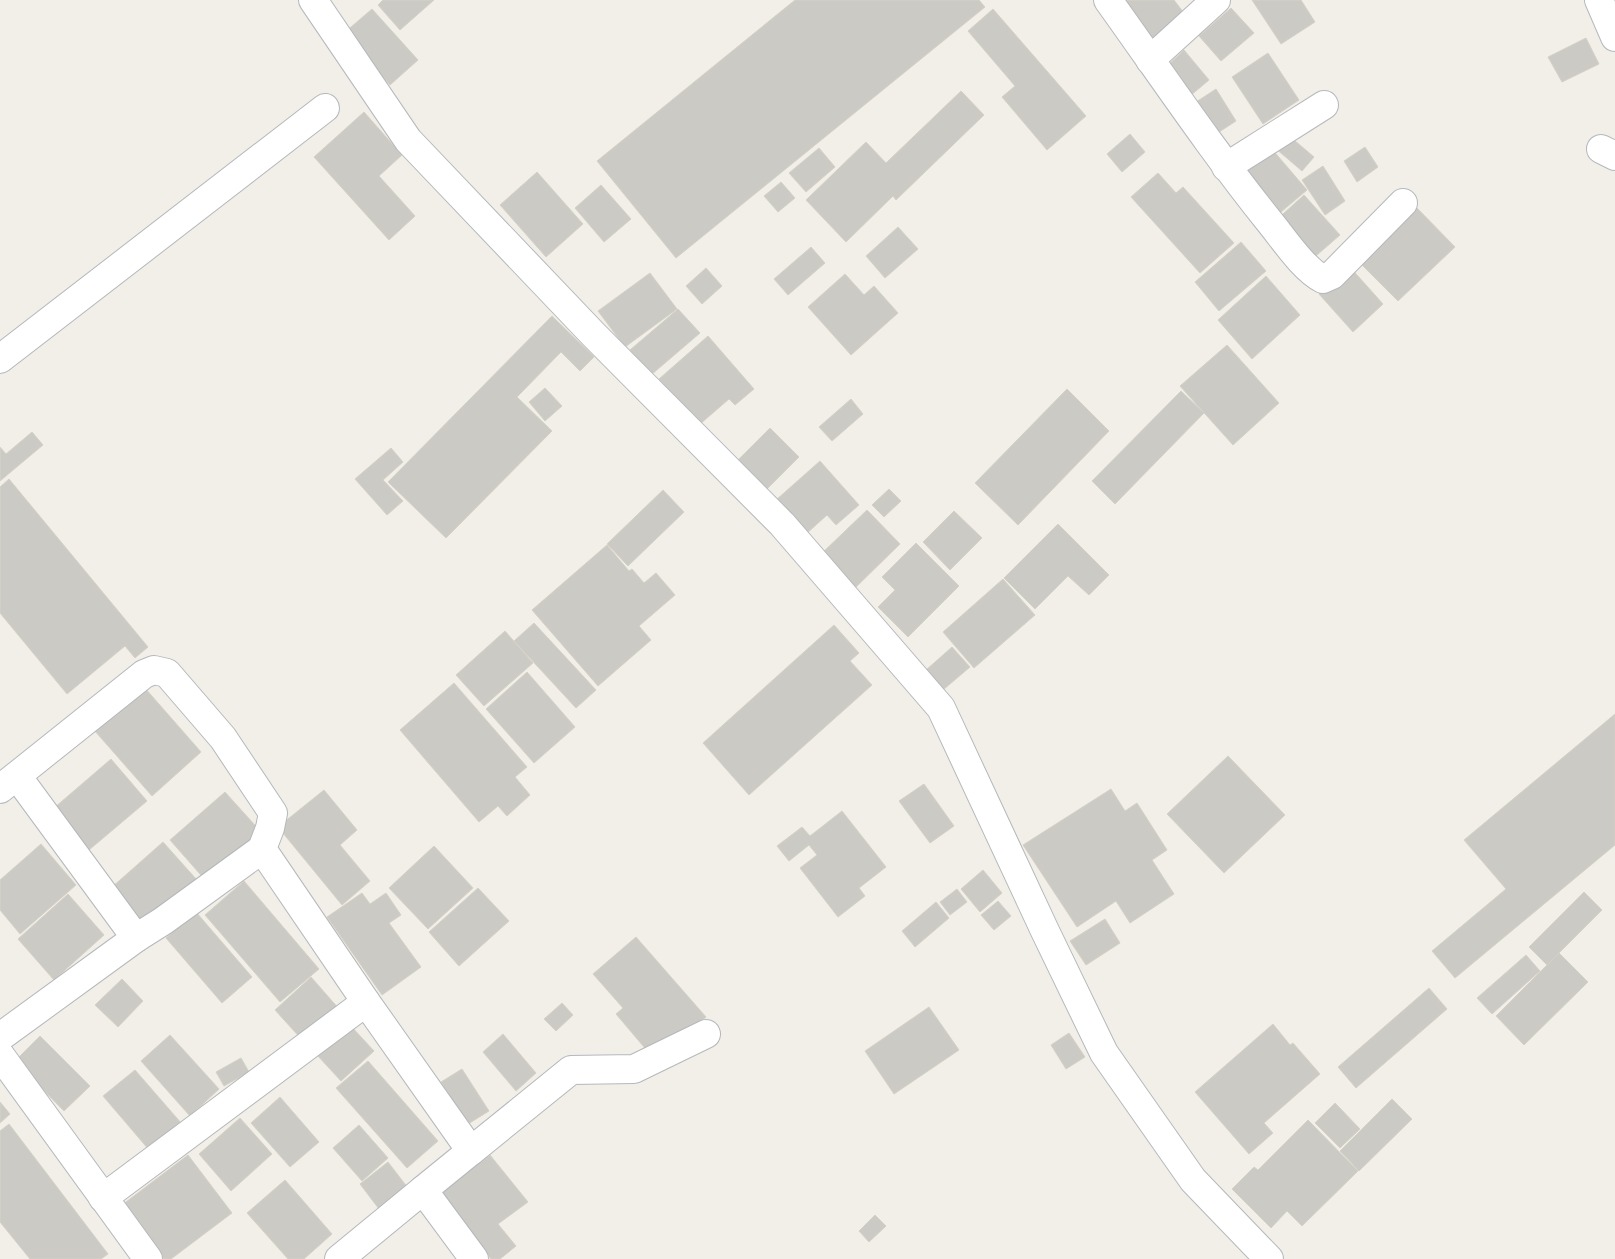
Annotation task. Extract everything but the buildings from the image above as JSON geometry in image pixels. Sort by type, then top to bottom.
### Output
[{"type":"street","points":[[313,0],[408,140],[593,334],[782,524],[941,708],[1104,1053],[1193,1180],[1268,1259]]},
{"type":"street","points":[[1108,0],[1226,167],[1299,258],[1317,277],[1323,279],[1332,275],[1403,203]]},
{"type":"street","points":[[1150,60],[1216,0]]},
{"type":"street","points":[[1599,0],[1615,37]]},
{"type":"street","points":[[1226,167],[1324,105]]},
{"type":"street","points":[[0,359],[326,108]]},
{"type":"street","points":[[0,1037],[262,849],[270,828],[273,813],[224,738],[167,674],[154,670],[144,674],[9,783],[136,938]]},
{"type":"street","points":[[262,849],[366,1002],[471,1151]]},
{"type":"street","points":[[102,1198],[366,1002]]},
{"type":"street","points":[[339,1259],[571,1070],[634,1070],[706,1034]]},
{"type":"street","points":[[0,1055],[148,1259]]},
{"type":"street","points":[[423,1190],[474,1259]]}]
